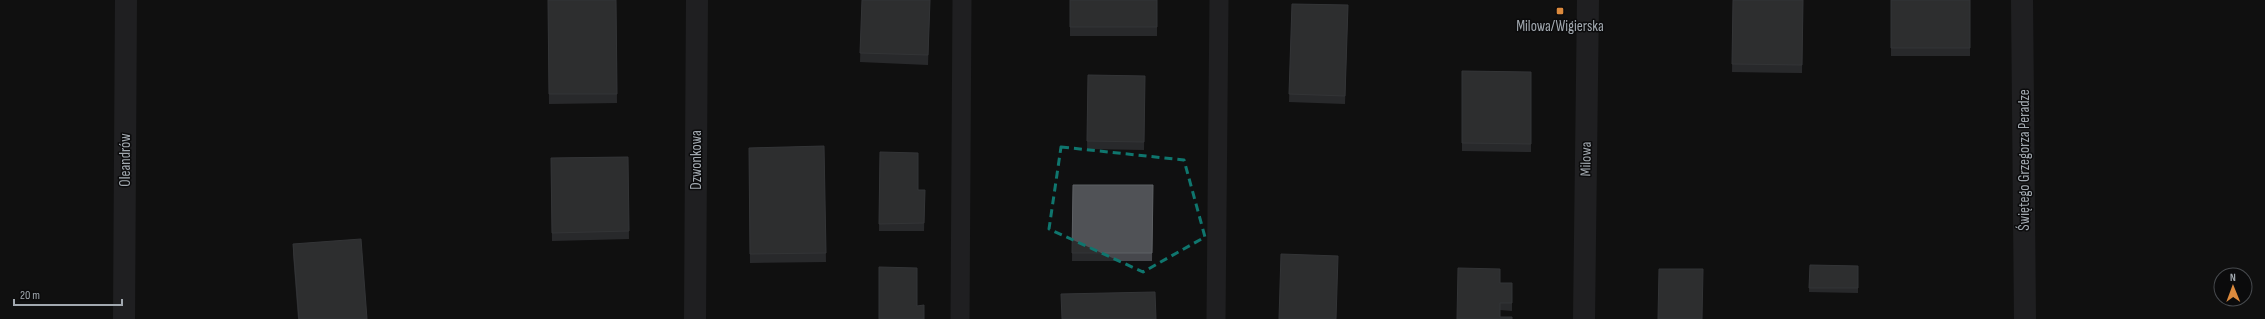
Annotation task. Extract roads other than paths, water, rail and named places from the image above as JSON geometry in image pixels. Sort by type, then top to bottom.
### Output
[{"type":"street","name":"Oleandrów","points":[[124,319],[126,0]]},
{"type":"street","name":"Dzwonkowa","points":[[695,319],[697,0]]},
{"type":"street","name":"Milowa","points":[[1584,319],[1588,0]]},
{"type":"street","name":"Świętego Grzegorza Peradze","points":[[2022,0],[2025,319]]},
{"type":"lane","points":[[960,319],[962,0]]},
{"type":"lane","points":[[1216,319],[1219,0]]},
{"type":"place","name":"Milowa/Wigierska","points":[[1560,11]]}]
